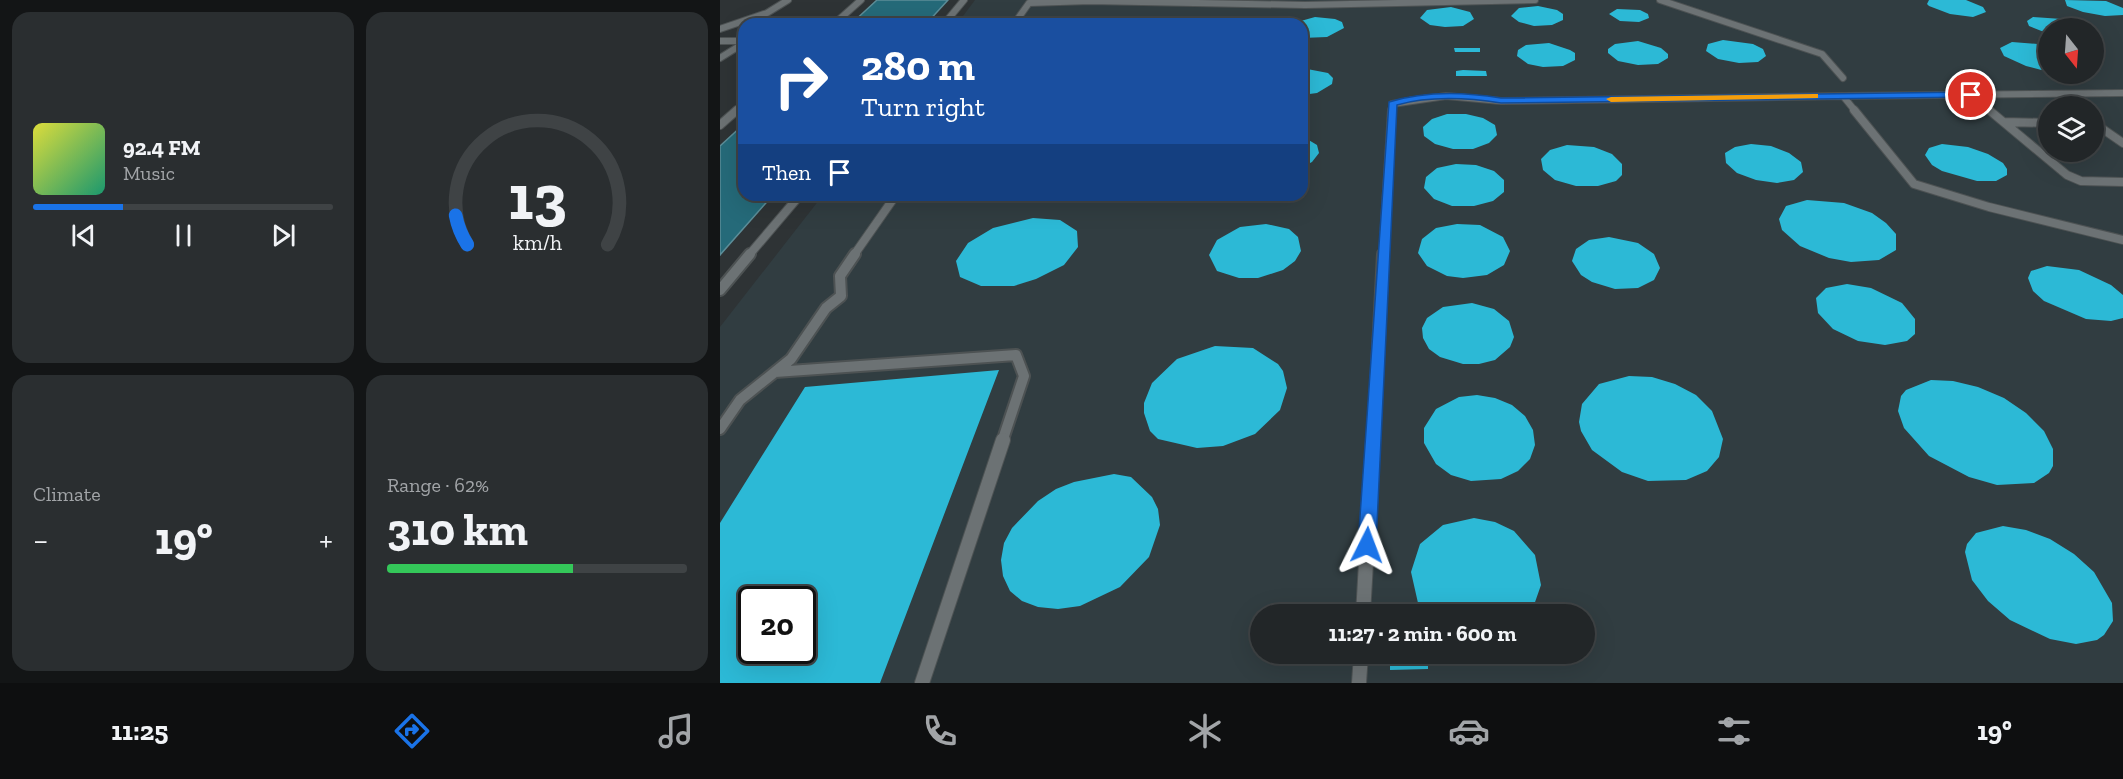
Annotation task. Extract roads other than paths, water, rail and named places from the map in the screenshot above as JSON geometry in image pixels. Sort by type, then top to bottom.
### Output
[{"type":"lane","points":[[752,18],[767,13],[788,0]]},
{"type":"lane","points":[[841,18],[861,0]]},
{"type":"lane","points":[[949,18],[964,0]]},
{"type":"lane","points":[[1018,18],[1029,3],[1090,1],[1305,5],[1534,0]]},
{"type":"lane","points":[[1660,0],[1822,54],[1843,78]]},
{"type":"lane","points":[[720,29],[738,23]]},
{"type":"lane","points":[[720,41],[738,42]]},
{"type":"lane","points":[[720,58],[738,46]]},
{"type":"lane","points":[[720,52],[730,52]]},
{"type":"lane","points":[[1364,604],[1392,104],[1410,98],[1479,97],[1501,101],[2123,93]]},
{"type":"lane","points":[[1971,95],[2067,175],[2081,181],[2123,182]]},
{"type":"lane","points":[[1843,96],[1914,184],[1989,207],[2123,240]]},
{"type":"lane","points":[[720,125],[738,109]]},
{"type":"lane","points":[[2004,122],[2038,123]]},
{"type":"lane","points":[[2104,130],[2123,143]]},
{"type":"lane","points":[[720,290],[795,201]]},
{"type":"lane","points":[[720,429],[740,400],[791,359],[826,308],[841,296],[840,276],[892,201]]},
{"type":"lane","points":[[775,372],[1016,355],[1024,376],[922,683]]},
{"type":"lane","points":[[1359,683],[1360,664]]},
{"type":"water","points":[[877,0],[948,0],[932,18],[858,18]]},
{"type":"water","points":[[738,130],[738,201],[768,201],[720,255],[720,146]]}]
